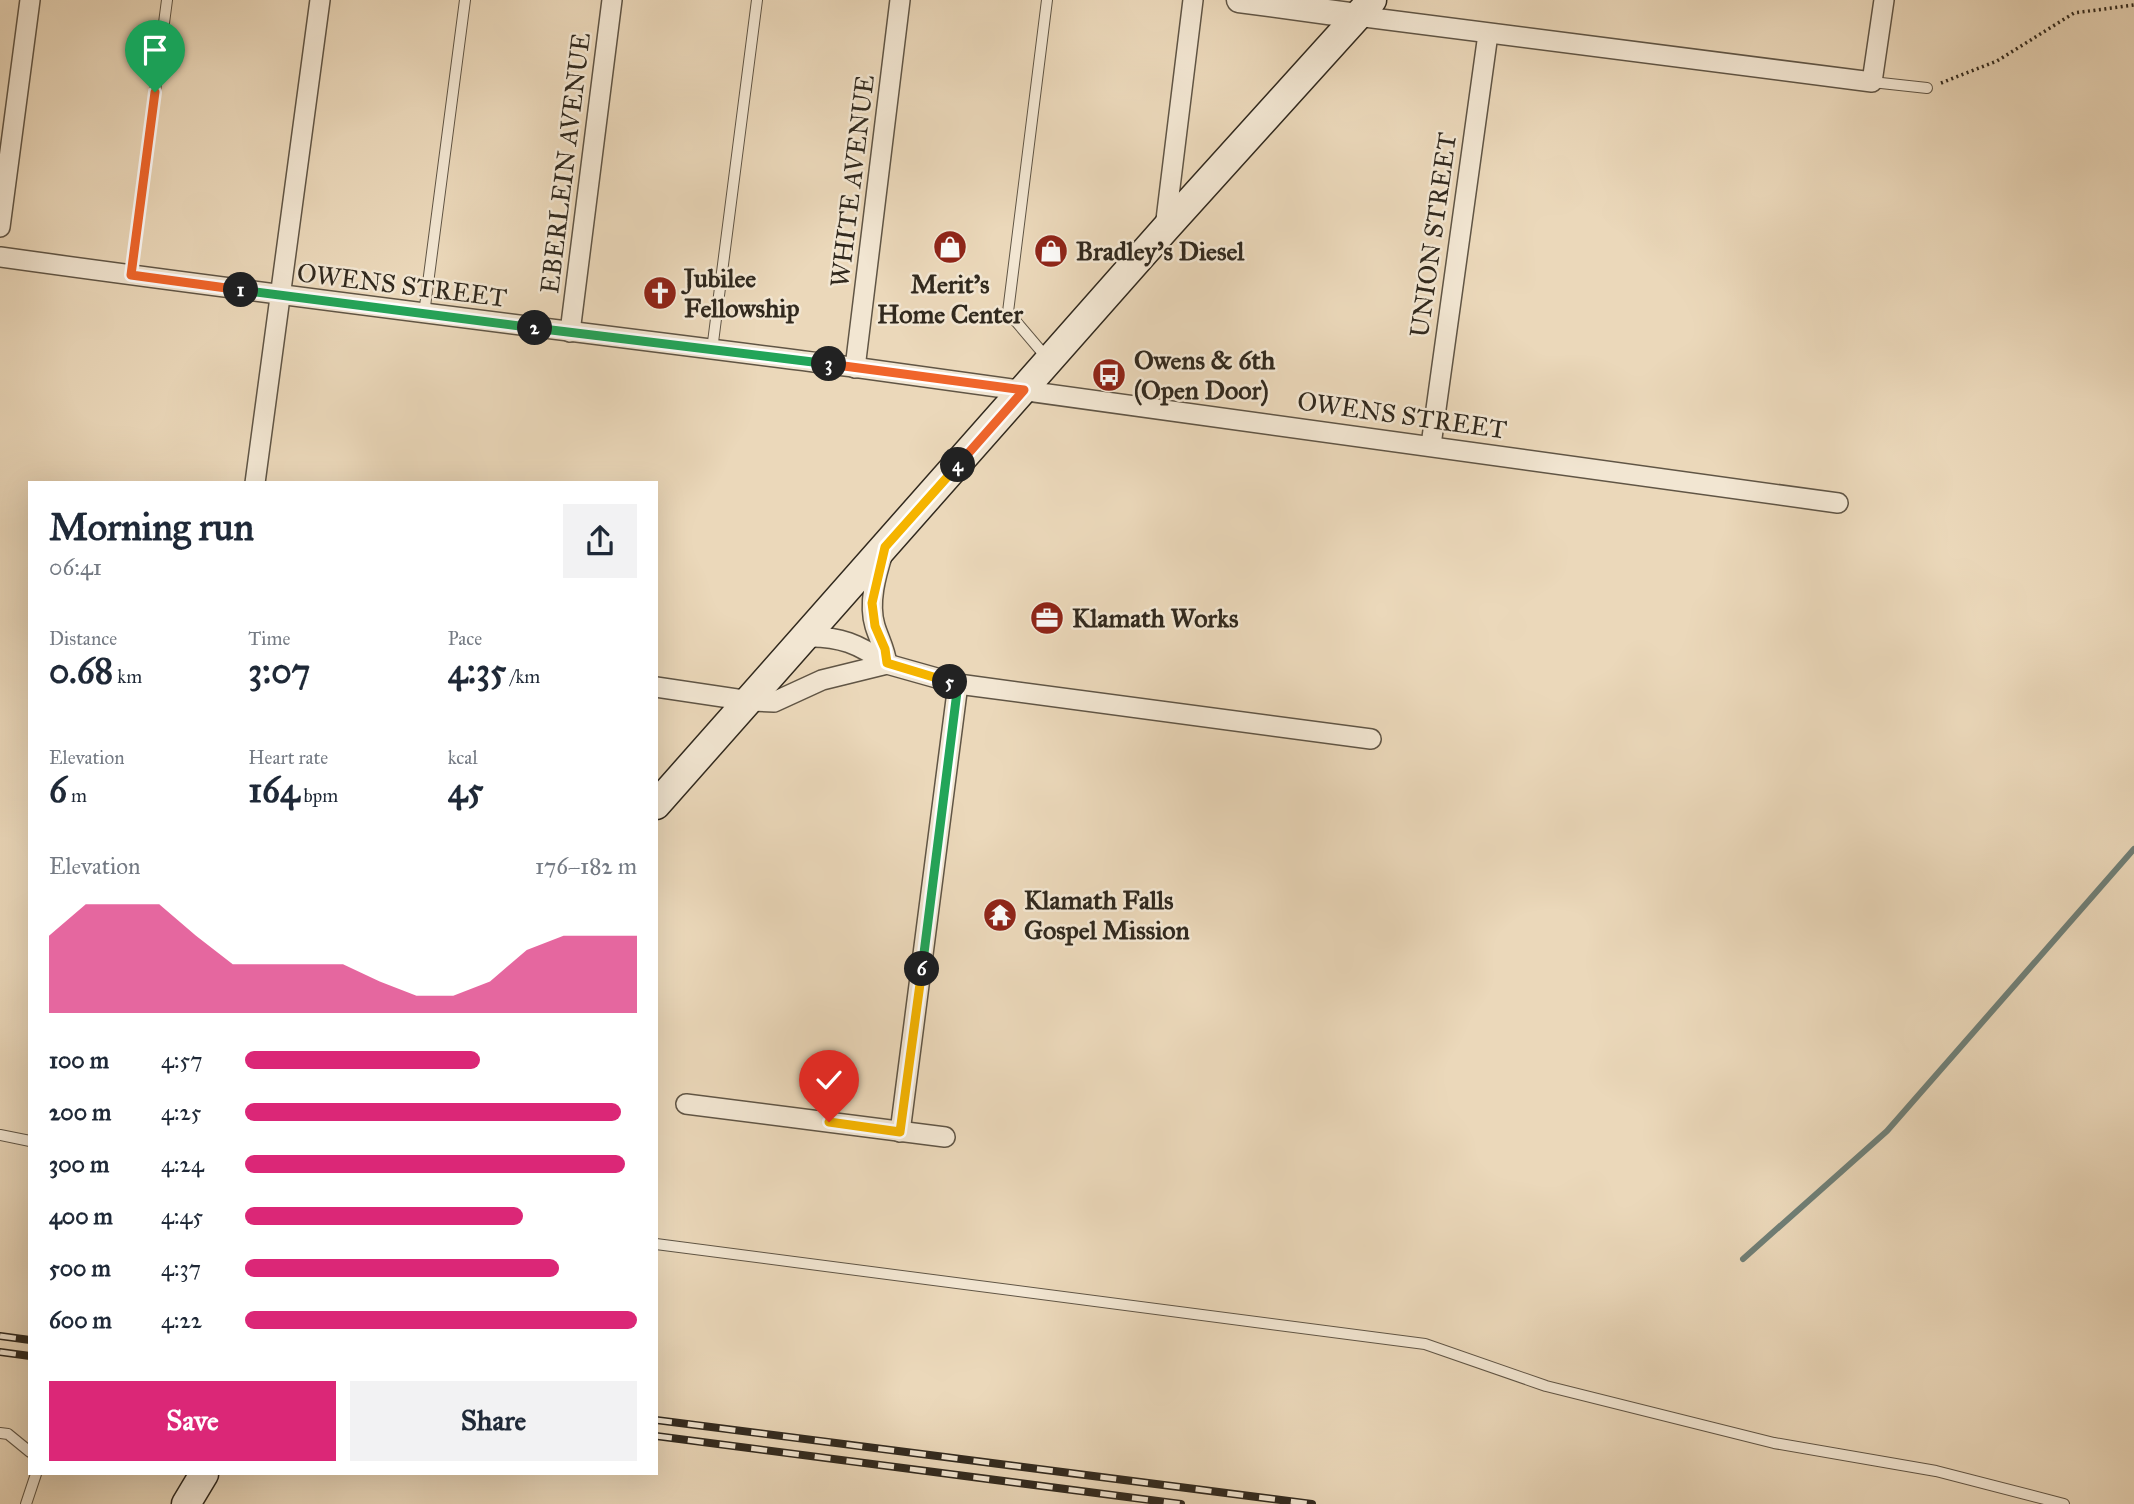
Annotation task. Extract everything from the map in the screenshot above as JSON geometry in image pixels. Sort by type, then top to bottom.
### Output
[{"type":"main road","points":[[658,803],[1364,8]]},
{"type":"main road","points":[[186,1504],[203,1475]]},
{"type":"street","points":[[0,227],[30,0]]},
{"type":"street","points":[[255,481],[320,0]]},
{"type":"street","name":"EBERLEIN AVENUE","points":[[570,332],[612,0]]},
{"type":"street","name":"WHITE AVENUE","points":[[855,368],[900,0]]},
{"type":"street","points":[[1165,229],[1193,0]]},
{"type":"street","points":[[1239,0],[1364,8],[1488,34],[1872,82],[1884,0]]},
{"type":"street","name":"UNION STREET","points":[[1431,445],[1488,34]]},
{"type":"street","name":"OWENS STREET","points":[[0,257],[281,296],[1024,390],[1838,503]]},
{"type":"street","points":[[885,547],[872,603],[875,626],[885,649],[887,663]]},
{"type":"street","points":[[806,637],[828,636],[843,640],[865,648],[887,663],[958,684],[1371,739]]},
{"type":"street","points":[[658,687],[750,701],[775,702],[822,680],[887,663]]},
{"type":"street","points":[[900,1132],[958,684]]},
{"type":"street","points":[[686,1104],[945,1137]]},
{"type":"lane","points":[[131,275],[167,0]]},
{"type":"lane","points":[[424,314],[465,0]]},
{"type":"lane","points":[[712,350],[757,0]]},
{"type":"lane","points":[[1047,0],[1008,312],[1049,361]]},
{"type":"lane","points":[[1872,82],[1927,88]]},
{"type":"lane","points":[[0,1135],[28,1141]]},
{"type":"lane","points":[[658,1244],[1425,1344],[1546,1386],[1760,1440],[1936,1471],[2064,1504]]},
{"type":"lane","points":[[0,1433],[8,1434],[28,1450]]},
{"type":"lane","points":[[26,1504],[36,1475]]},
{"type":"path","points":[[1927,88],[1997,61],[2074,13],[2134,5]]},
{"type":"waterway","points":[[1743,1259],[1887,1131],[2134,849]]},
{"type":"railway","points":[[0,1336],[28,1340]]},
{"type":"railway","points":[[0,1352],[28,1356]]},
{"type":"railway","points":[[658,1420],[1312,1504]]},
{"type":"railway","points":[[658,1436],[1181,1504]]},
{"type":"place","name":"Merit's Home Center","points":[[950,247]]},
{"type":"place","name":"Bradley's Diesel","points":[[1051,251]]},
{"type":"place","name":"Jubilee Fellowship","points":[[660,293]]},
{"type":"place","name":"Owens & 6th (Open Door)","points":[[1109,375]]},
{"type":"place","name":"Klamath Works","points":[[1047,618]]},
{"type":"place","name":"Klamath Falls Gospel Mission","points":[[1000,915]]},
{"type":"route","points":[[155,92],[131,275],[1024,390],[885,547],[879,567],[872,603],[875,626],[885,649],[887,663],[958,684],[900,1132],[829,1122]]}]
